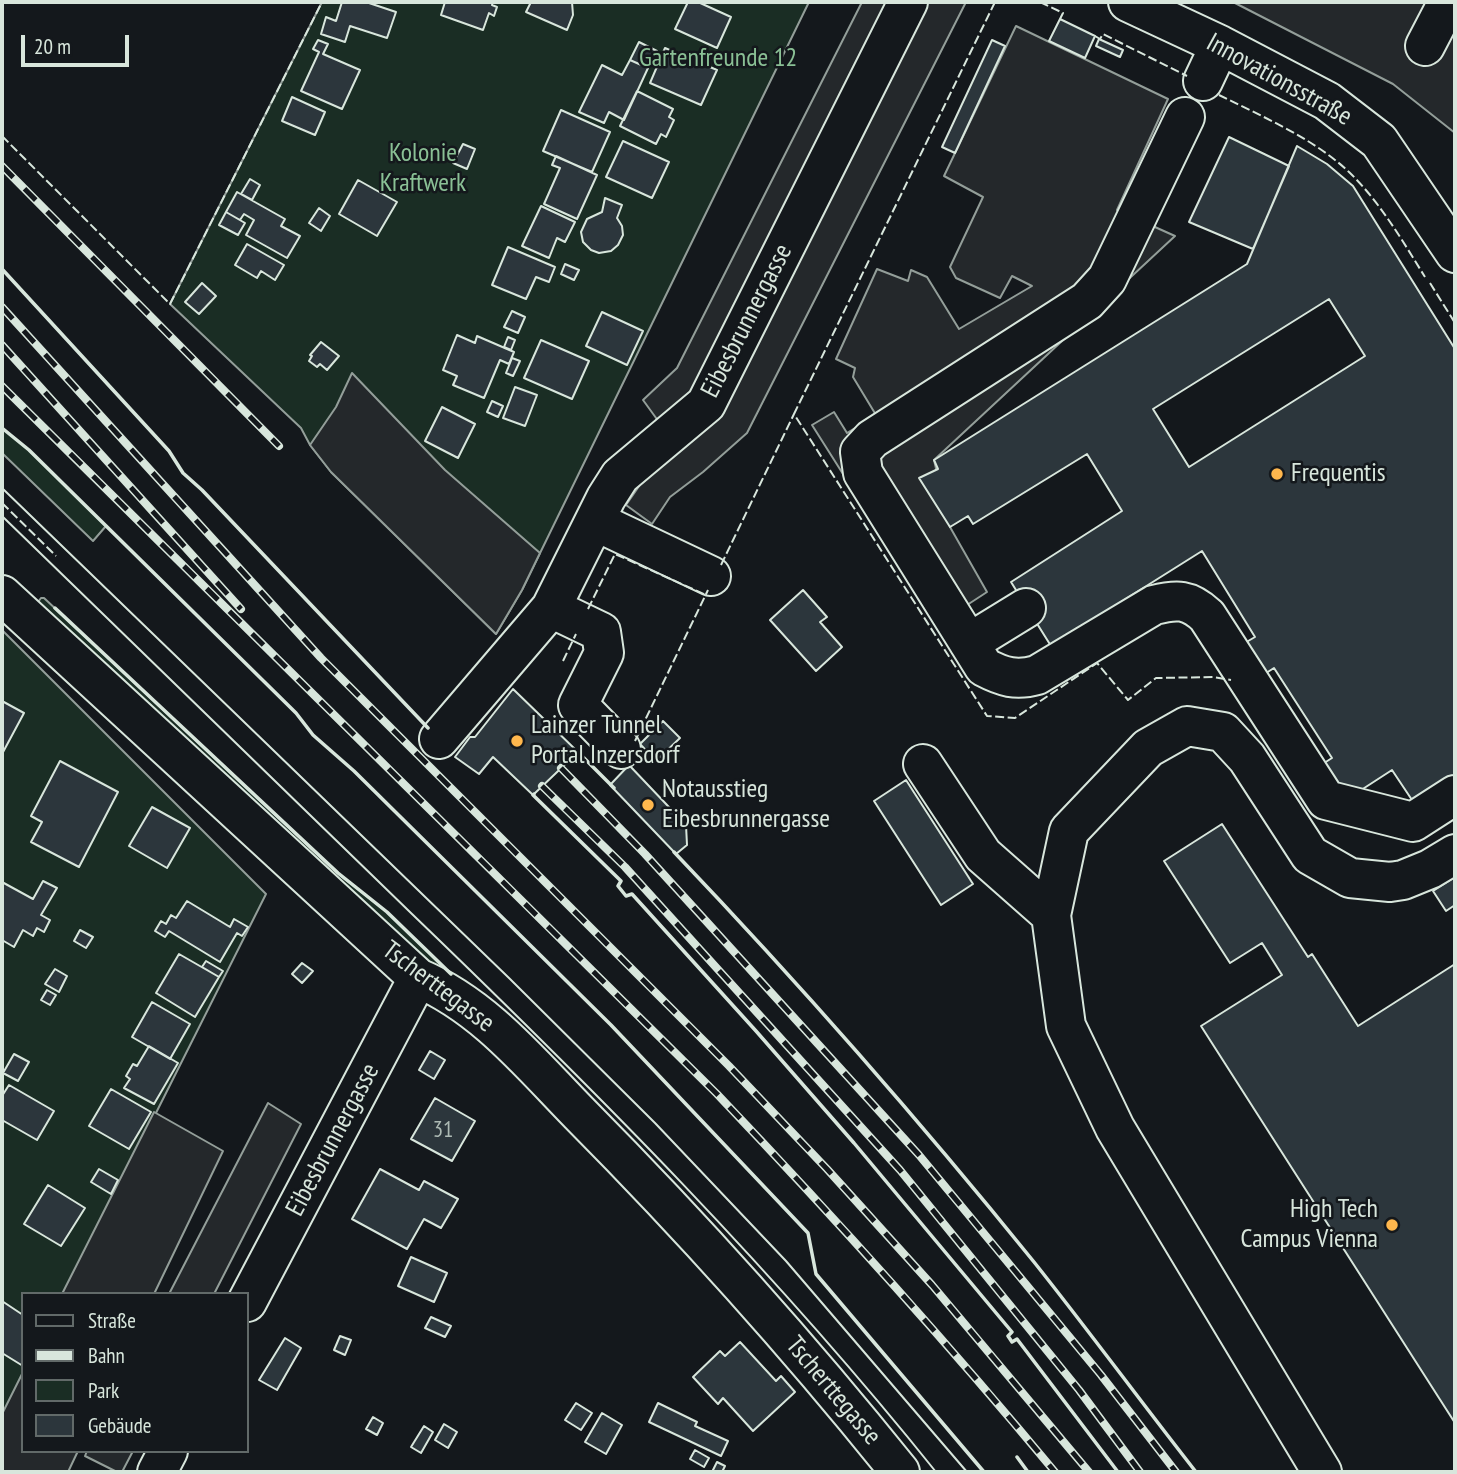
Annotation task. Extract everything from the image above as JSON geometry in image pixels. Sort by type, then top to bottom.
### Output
[{"type":"street","name":"Eibesbrunnergasse","points":[[439,738],[551,608],[620,476],[706,404],[908,2]]},
{"type":"street","name":"Innovationsstraße","points":[[1128,2],[1220,45],[1327,101],[1380,141],[1455,253]]},
{"type":"street","points":[[1425,46],[1448,2]]},
{"type":"street","points":[[1203,81],[1220,45]]},
{"type":"street","points":[[1185,117],[1107,279],[1087,301],[872,439],[860,452],[863,473],[984,667],[1003,677],[1022,679],[1037,675],[1154,605],[1175,599],[1198,607],[1207,616],[1326,800],[1413,822],[1455,795]]},
{"type":"street","points":[[595,521],[711,576]]},
{"type":"street","name":"Tscherttegasse","points":[[2,595],[418,978],[457,997],[490,1023],[667,1202],[817,1369],[900,1472]]},
{"type":"street","points":[[551,608],[601,632],[604,653],[578,705],[621,749]]},
{"type":"street","points":[[970,643],[1026,608]]},
{"type":"street","points":[[1322,1472],[1115,1128],[1066,1026],[1051,915],[1069,831],[1148,748],[1187,726],[1223,732],[1248,758],[1310,855],[1350,878],[1390,883],[1430,869],[1455,854]]},
{"type":"street","points":[[923,764],[984,855],[1051,915]]},
{"type":"street","name":"Eibesbrunnergasse","points":[[248,1300],[418,978]]},
{"type":"street","points":[[157,1472],[167,1453]]},
{"type":"green space","name":"Kolonie Kraftwerk","points":[[322,2],[809,2],[522,590],[496,634],[331,472],[310,445],[301,428],[170,304]]},
{"type":"green space","points":[[2,428],[29,450],[106,526],[93,541],[2,453]]},
{"type":"green space","points":[[41,598],[337,873],[387,912],[520,1041],[448,982],[38,602]]},
{"type":"green space","points":[[2,630],[266,894],[66,1292],[21,1292],[21,1381],[2,1419]]},
{"type":"shaded area","points":[[862,2],[966,2],[747,433],[670,497],[652,524],[626,505],[646,476],[680,451],[643,400],[677,368]]},
{"type":"shaded area","points":[[1233,2],[1455,2],[1455,133],[1393,84]]},
{"type":"shaded area","points":[[1016,26],[1168,99],[1117,210],[1175,236],[934,460],[950,527],[987,592],[938,624],[812,425],[834,412],[847,433],[876,415],[853,377],[855,368],[836,359],[877,269],[908,281],[911,270],[927,277],[959,329],[1032,286],[1012,276],[1000,298],[956,278],[950,267],[983,197],[944,176]]},
{"type":"shaded area","points":[[352,373],[445,470],[540,553],[496,634],[331,472],[310,445],[336,407]]},
{"type":"shaded area","points":[[268,1103],[301,1124],[215,1292],[170,1292]]},
{"type":"shaded area","points":[[154,1112],[223,1151],[155,1292],[63,1292]]},
{"type":"shaded area","points":[[21,1376],[21,1453],[77,1453],[68,1472],[2,1472],[2,1414]]},
{"type":"shaded area","points":[[86,1453],[132,1453],[122,1472],[85,1456]]},
{"type":"building","points":[[342,2],[366,2],[396,12],[387,38],[350,26],[345,42],[321,34],[326,17],[336,21]]},
{"type":"building","points":[[445,2],[493,2],[492,5],[497,7],[494,16],[489,13],[483,30],[441,15]]},
{"type":"building","points":[[531,2],[572,2],[573,15],[567,30],[526,12]]},
{"type":"building","points":[[688,2],[698,2],[731,17],[717,48],[675,29]]},
{"type":"building","points":[[1060,19],[1095,36],[1085,58],[1049,41]]},
{"type":"building","points":[[1099,39],[1123,50],[1120,57],[1096,46]]},
{"type":"building","points":[[318,40],[328,44],[323,54],[360,70],[342,109],[301,91],[319,52],[313,49]]},
{"type":"building","points":[[992,40],[1005,46],[955,153],[942,147]]},
{"type":"building","points":[[639,42],[657,51],[648,68],[630,60]]},
{"type":"building","points":[[665,48],[717,70],[701,105],[650,83]]},
{"type":"building","points":[[630,60],[648,68],[624,120],[609,112],[604,123],[579,112],[602,65],[622,75]]},
{"type":"building","points":[[637,91],[673,109],[669,117],[674,120],[666,137],[661,134],[656,144],[620,126]]},
{"type":"building","points":[[292,97],[325,112],[315,135],[282,121]]},
{"type":"building","points":[[561,110],[610,132],[592,172],[543,151]]},
{"type":"building","points":[[1229,137],[1289,166],[1253,249],[1189,222]]},
{"type":"building","points":[[623,141],[669,162],[652,198],[606,177]]},
{"type":"building","points":[[463,144],[475,149],[467,169],[453,163]]},
{"type":"building","name":"Frequentis","points":[[1297,146],[1327,164],[1353,186],[1455,349],[1455,776],[1414,803],[1392,770],[1355,794],[1340,794],[1321,765],[1332,758],[1274,668],[1263,675],[1243,644],[1255,637],[1202,551],[1051,646],[1011,582],[1122,511],[1087,454],[973,524],[968,516],[950,527],[919,478],[938,469],[934,460],[1247,264]],"holes":[[[1329,299],[1365,356],[1189,467],[1153,409]]]},
{"type":"building","points":[[556,156],[597,175],[577,219],[544,204],[560,168],[552,165]]},
{"type":"building","points":[[250,179],[260,185],[252,200],[241,194]]},
{"type":"building","points":[[358,180],[397,202],[377,236],[339,214]]},
{"type":"building","points":[[237,192],[285,219],[281,226],[300,236],[287,258],[246,235],[254,220],[244,214],[240,220],[226,212]]},
{"type":"building","points":[[605,198],[622,205],[617,218],[623,235],[611,251],[599,253],[583,242],[581,232],[587,219],[602,212]]},
{"type":"building","points":[[541,206],[575,222],[565,242],[557,238],[549,258],[522,246]]},
{"type":"building","points":[[319,208],[330,216],[321,231],[309,223]]},
{"type":"building","points":[[226,212],[245,223],[238,235],[219,225]]},
{"type":"building","points":[[247,244],[284,265],[275,280],[261,271],[257,278],[235,265]]},
{"type":"building","points":[[508,247],[555,267],[549,282],[536,277],[526,299],[492,285]]},
{"type":"building","points":[[565,264],[579,270],[574,280],[561,274]]},
{"type":"building","points":[[202,283],[216,296],[199,314],[185,302]]},
{"type":"building","points":[[512,311],[525,317],[518,333],[504,327]]},
{"type":"building","points":[[602,312],[643,331],[627,365],[586,346]]},
{"type":"building","points":[[457,335],[475,343],[477,336],[514,352],[509,364],[500,360],[484,398],[453,385],[457,376],[443,370]]},
{"type":"building","points":[[508,337],[515,340],[511,350],[504,347]]},
{"type":"building","points":[[541,340],[589,361],[572,399],[524,378]]},
{"type":"building","points":[[321,342],[339,356],[327,370],[320,364],[317,367],[309,361],[312,356],[310,355]]},
{"type":"building","points":[[512,358],[520,361],[513,376],[506,373]]},
{"type":"building","points":[[515,387],[537,395],[525,426],[503,418]]},
{"type":"building","points":[[492,401],[503,406],[498,417],[487,412]]},
{"type":"building","points":[[442,407],[475,424],[458,458],[425,441]]},
{"type":"building","points":[[803,590],[827,617],[820,622],[842,647],[816,671],[770,620]]},
{"type":"building","name":"Lainzer Tunnel Portal Inzersdorf","points":[[513,689],[578,752],[533,795],[493,757],[479,774],[455,757],[470,737],[475,737]]},
{"type":"building","points":[[2,701],[24,713],[2,754]]},
{"type":"building","points":[[663,721],[680,738],[656,761],[640,744]]},
{"type":"building","points":[[60,761],[118,792],[79,867],[31,842],[42,822],[31,816]]},
{"type":"building","name":"Notausstieg Eibesbrunnergasse","points":[[629,765],[686,825],[687,845],[676,854],[610,785]]},
{"type":"building","points":[[906,780],[973,884],[941,905],[874,801]]},
{"type":"building","points":[[152,807],[190,828],[167,868],[129,846]]},
{"type":"building","name":"High Tech Campus Vienna","points":[[1222,824],[1308,957],[1312,954],[1358,1026],[1455,964],[1455,1423],[1201,1026],[1282,975],[1262,943],[1230,963],[1164,861]]},
{"type":"building","points":[[1455,877],[1455,905],[1446,911],[1433,891]]},
{"type":"building","points":[[43,881],[57,888],[41,915],[50,920],[44,932],[37,928],[33,936],[23,930],[14,947],[2,940],[2,882],[33,899]]},
{"type":"building","points":[[187,901],[230,927],[234,919],[248,927],[242,936],[237,933],[220,962],[169,931],[165,937],[155,931],[161,921],[166,924],[171,915],[176,918]]},
{"type":"building","points":[[80,930],[93,937],[86,948],[74,941]]},
{"type":"building","points":[[179,954],[219,977],[195,1017],[156,993]]},
{"type":"building","points":[[206,961],[223,971],[219,977],[202,967]]},
{"type":"building","points":[[302,963],[313,971],[302,983],[292,974]]},
{"type":"building","points":[[55,969],[67,976],[59,992],[45,984]]},
{"type":"building","points":[[47,990],[56,995],[50,1005],[41,1000]]},
{"type":"building","points":[[152,1002],[190,1024],[170,1059],[132,1037]]},
{"type":"building","points":[[149,1046],[178,1063],[154,1104],[124,1088],[130,1079],[126,1076],[133,1064],[137,1066]]},
{"type":"building","points":[[430,1051],[445,1060],[434,1079],[419,1070]]},
{"type":"building","points":[[14,1054],[29,1062],[18,1081],[3,1073]]},
{"type":"building","points":[[9,1085],[54,1111],[37,1140],[2,1120],[2,1096]]},
{"type":"building","points":[[111,1089],[151,1112],[129,1149],[89,1126]]},
{"type":"building","points":[[435,1098],[475,1121],[452,1161],[411,1139]]},
{"type":"building","points":[[99,1169],[118,1180],[111,1194],[91,1182]]},
{"type":"building","points":[[380,1169],[419,1190],[424,1181],[458,1199],[441,1228],[424,1219],[407,1249],[352,1219]]},
{"type":"building","points":[[48,1185],[85,1208],[61,1246],[24,1224]]},
{"type":"building","points":[[411,1257],[447,1273],[434,1302],[398,1286]]},
{"type":"building","points":[[2,1301],[21,1314],[21,1365],[2,1353]]},
{"type":"building","points":[[431,1317],[451,1326],[445,1337],[425,1328]]},
{"type":"building","points":[[340,1336],[351,1340],[345,1355],[334,1350]]},
{"type":"building","points":[[285,1338],[301,1348],[277,1390],[259,1380]]},
{"type":"building","points":[[740,1342],[776,1381],[781,1376],[795,1392],[753,1431],[723,1398],[718,1404],[693,1377],[720,1351],[725,1356]]},
{"type":"building","points":[[576,1403],[592,1413],[581,1430],[565,1420]]},
{"type":"building","points":[[658,1403],[697,1422],[695,1426],[728,1441],[721,1456],[649,1422]]},
{"type":"building","points":[[602,1413],[622,1425],[606,1454],[585,1442]]},
{"type":"building","points":[[373,1417],[383,1423],[377,1435],[366,1429]]},
{"type":"building","points":[[444,1424],[457,1432],[448,1448],[435,1440]]},
{"type":"building","points":[[424,1426],[433,1432],[421,1453],[411,1447]]},
{"type":"building","points":[[695,1450],[709,1458],[704,1467],[690,1459]]},
{"type":"building","points":[[717,1462],[725,1466],[722,1472],[712,1472]]},
{"type":"tram line","points":[[2,488],[509,978],[655,1123],[786,1261],[967,1472]]},
{"type":"tram line","points":[[2,516],[481,981],[683,1184],[813,1325],[936,1472]]},
{"type":"railway","points":[[2,166],[279,446]]},
{"type":"railway","points":[[2,307],[321,658],[729,1066],[827,1169],[932,1285],[1089,1472]]},
{"type":"railway","points":[[2,345],[241,609]]},
{"type":"railway","points":[[2,386],[717,1094],[889,1280],[1055,1472]]},
{"type":"railway","points":[[561,768],[645,854],[919,1155],[1101,1375],[1176,1472]]},
{"type":"railway","points":[[542,786],[625,867],[900,1170],[1079,1390],[1140,1472]]},
{"type":"fence","points":[[2,136],[170,304],[322,2]]},
{"type":"fence","points":[[995,2],[794,414],[987,716],[1015,718],[1097,663],[1128,700],[1156,678],[1213,677],[1231,680]]},
{"type":"fence","points":[[1040,2],[1063,13],[1060,19]]},
{"type":"fence","points":[[1095,36],[1100,39],[1103,34],[1187,76]]},
{"type":"fence","points":[[1219,95],[1304,138],[1349,172],[1381,209],[1425,277]]},
{"type":"fence","points":[[1430,283],[1455,323]]},
{"type":"fence","points":[[721,565],[794,414]]},
{"type":"fence","points":[[2,503],[56,556]]},
{"type":"fence","points":[[588,609],[615,554],[706,595]]},
{"type":"fence","points":[[635,741],[708,590]]},
{"type":"fence","points":[[563,661],[576,634]]},
{"type":"wall","points":[[2,269],[169,451],[183,473],[428,728]]},
{"type":"wall","points":[[2,428],[29,450],[296,713],[313,735],[354,771],[611,1025],[808,1233],[816,1274],[984,1472]]},
{"type":"wall","points":[[55,608],[338,873],[387,912],[451,974]]},
{"type":"wall","points":[[575,755],[578,752],[614,788]]},
{"type":"wall","points":[[534,794],[621,881],[618,886],[626,896],[632,894],[854,1143],[1012,1332],[1008,1336],[1012,1342],[1017,1339],[1118,1472]]},
{"type":"wall","points":[[674,852],[813,1002],[991,1209],[1196,1472]]},
{"type":"wall","points":[[1017,1457],[1028,1472]]},
{"type":"place","name":"Frequentis","points":[[1277,474]]},
{"type":"place","name":"Lainzer Tunnel Portal Inzersdorf","points":[[517,741]]},
{"type":"place","name":"Notausstieg Eibesbrunnergasse","points":[[648,805]]},
{"type":"place","name":"High Tech Campus Vienna","points":[[1392,1225]]},
{"type":"park label","name":"Gartenfreunde 12","points":[[718,59]]}]
